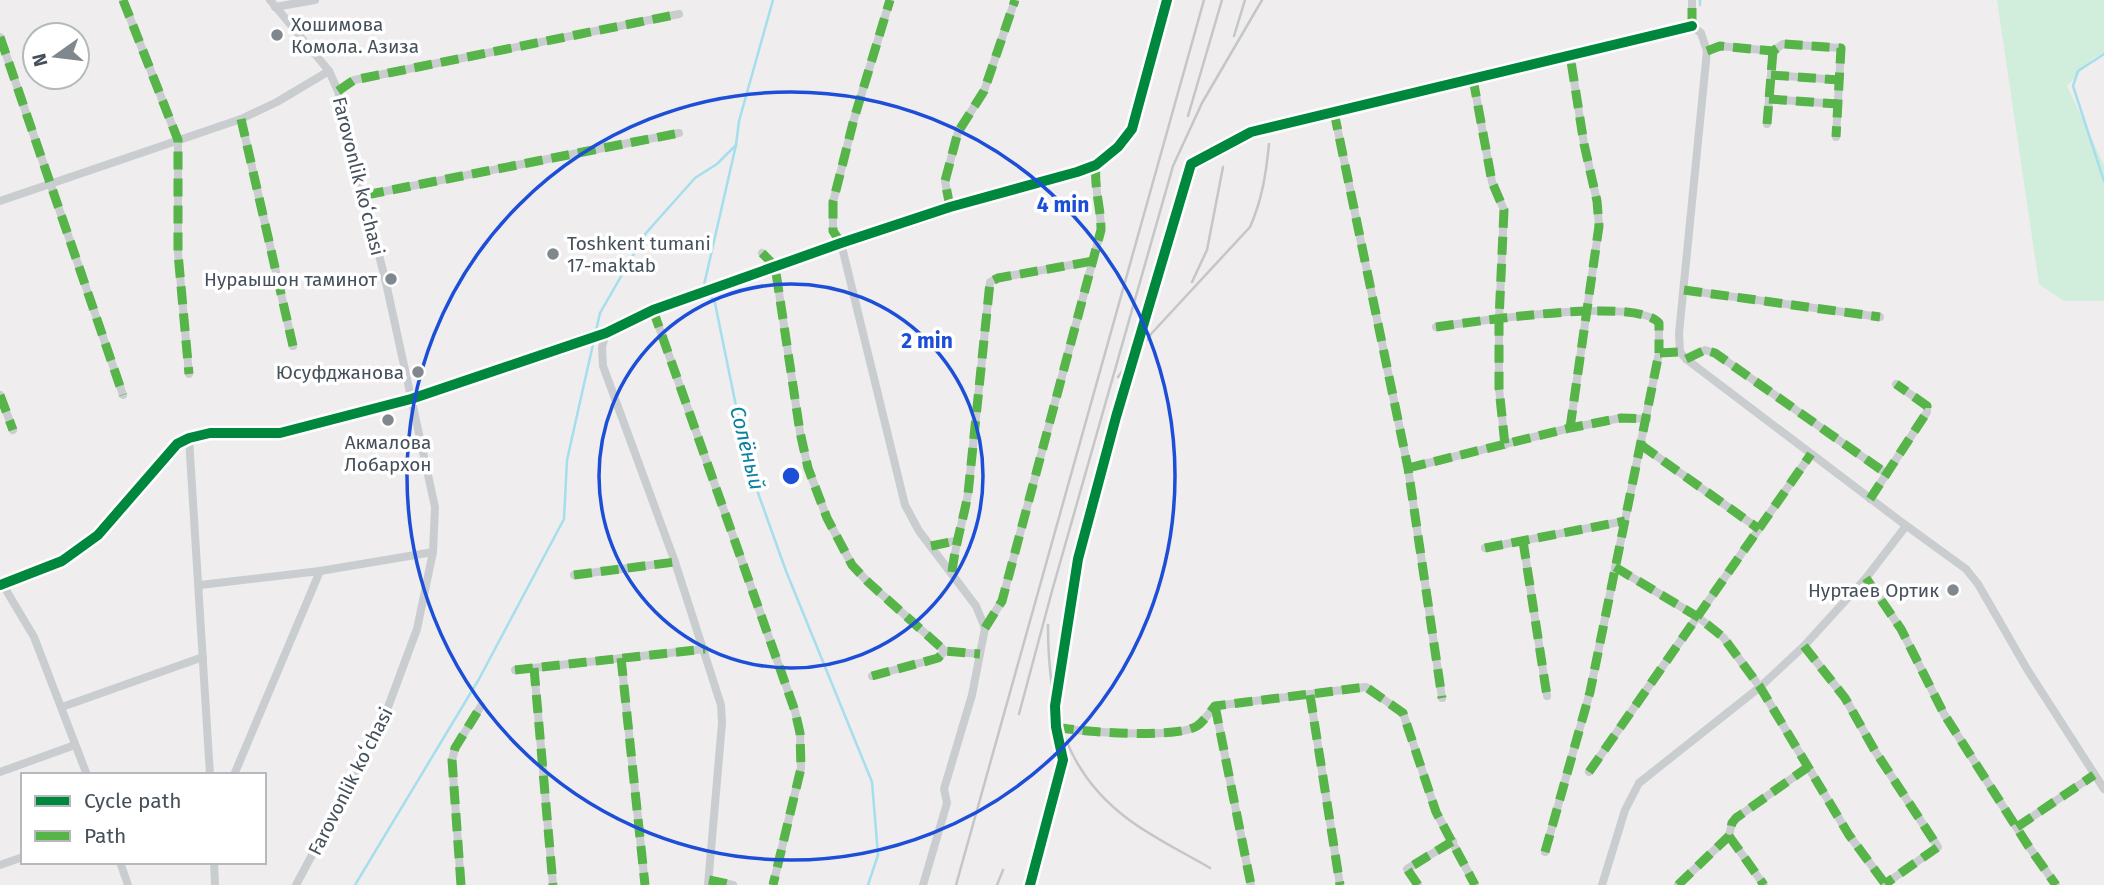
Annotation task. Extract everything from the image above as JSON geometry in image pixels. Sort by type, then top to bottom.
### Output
[{"type":"street","points":[[123,0],[178,141],[178,253],[189,374]]},
{"type":"street","points":[[273,4],[315,0]]},
{"type":"street","points":[[890,0],[853,119],[833,202],[833,231],[841,243],[905,505],[919,531],[976,606],[985,628]]},
{"type":"street","points":[[950,207],[945,181],[958,132],[984,91],[1015,0]]},
{"type":"street","points":[[86,773],[34,637],[1,585],[62,561],[98,535],[177,444],[210,433],[280,433],[411,399],[587,340],[653,310],[841,243],[950,207],[1096,165],[1118,147],[1132,129],[1167,0]]},
{"type":"street","points":[[1692,0],[1692,26]]},
{"type":"street","name":"Farovonlik koʻchasi","points":[[273,4],[329,71],[338,91],[366,195],[435,507],[433,552],[417,629],[381,726],[296,885]]},
{"type":"street","points":[[338,91],[354,80],[679,14]]},
{"type":"street","points":[[1692,26],[1701,33],[1707,51],[1679,334],[1680,352],[1966,569],[1978,584],[2027,669],[2104,789]]},
{"type":"street","points":[[1030,885],[1063,760],[1055,706],[1078,558],[1116,417],[1191,164],[1251,132],[1692,26]]},
{"type":"street","points":[[0,37],[123,395]]},
{"type":"street","points":[[1707,51],[1720,46],[1773,51],[1783,44],[1840,48],[1836,137]]},
{"type":"street","points":[[1767,124],[1773,51]]},
{"type":"street","points":[[1570,55],[1584,144],[1597,201],[1598,226],[1570,428]]},
{"type":"street","points":[[0,201],[241,119],[277,102],[329,71]]},
{"type":"street","points":[[1771,75],[1839,80]]},
{"type":"street","points":[[1473,79],[1492,182],[1504,210],[1499,388],[1505,445]]},
{"type":"street","points":[[1769,99],[1838,104]]},
{"type":"street","points":[[1334,112],[1408,468],[1442,698]]},
{"type":"street","points":[[241,119],[293,346]]},
{"type":"street","points":[[366,195],[679,133]]},
{"type":"street","points":[[923,885],[947,803],[944,789],[972,695],[985,628],[1002,601],[1101,230],[1094,186],[1096,165]]},
{"type":"street","points":[[762,253],[775,266],[808,468],[827,518],[852,565],[945,651],[980,654]]},
{"type":"street","points":[[952,572],[955,541],[962,526],[968,494],[990,282],[998,278],[1093,261]]},
{"type":"street","points":[[1684,290],[1880,317]]},
{"type":"street","points":[[653,310],[795,711],[800,733],[801,768],[773,885]]},
{"type":"street","points":[[1436,327],[1587,310],[1648,316],[1658,320],[1658,353],[1647,419],[1590,692],[1545,852]]},
{"type":"street","points":[[602,334],[603,366],[675,562],[721,705],[722,723],[709,882],[733,885]]},
{"type":"street","points":[[1686,359],[1705,350],[1715,353],[1887,474]]},
{"type":"street","points":[[1658,353],[1680,352]]},
{"type":"street","points":[[1871,499],[1928,409],[1896,384]]},
{"type":"street","points":[[0,395],[13,430]]},
{"type":"street","points":[[1408,468],[1570,428],[1621,418],[1647,419]]},
{"type":"street","points":[[189,438],[210,773]]},
{"type":"street","points":[[1641,445],[1759,529]]},
{"type":"street","points":[[1589,772],[1811,454]]},
{"type":"street","points":[[1485,548],[1625,521]]},
{"type":"street","points":[[1602,885],[1625,810],[1639,783],[1760,687],[1804,646],[1866,578],[1906,526]]},
{"type":"street","points":[[930,546],[955,541]]},
{"type":"street","points":[[1523,541],[1548,696]]},
{"type":"street","points":[[200,585],[320,571],[433,552]]},
{"type":"street","points":[[574,575],[675,562]]},
{"type":"street","points":[[1615,567],[1698,617],[1723,637],[1760,687],[1849,835],[1885,884],[1938,847],[1875,751],[1845,698],[1804,646]]},
{"type":"street","points":[[235,773],[320,571]]},
{"type":"street","points":[[1866,578],[1901,629],[1944,714],[2056,885]]},
{"type":"street","points":[[514,670],[705,649]]},
{"type":"street","points":[[872,676],[938,657],[945,651]]},
{"type":"street","points":[[62,707],[203,657]]},
{"type":"street","points":[[621,658],[645,885]]},
{"type":"street","points":[[534,668],[553,885]]},
{"type":"street","points":[[1056,727],[1125,734],[1164,733],[1196,727],[1215,706],[1310,695],[1317,691],[1366,687],[1403,713],[1436,812],[1475,885]]},
{"type":"street","points":[[1310,695],[1340,885]]},
{"type":"street","points":[[461,885],[452,760],[455,748],[481,706]]},
{"type":"street","points":[[1215,706],[1251,885]]},
{"type":"street","points":[[0,772],[75,745]]},
{"type":"street","points":[[1678,885],[1729,836],[1736,818],[1808,767]]},
{"type":"street","points":[[2017,827],[2094,775]]},
{"type":"street","points":[[1729,836],[1764,885]]},
{"type":"street","points":[[1418,885],[1407,869],[1453,841]]},
{"type":"street","points":[[0,865],[21,858]]},
{"type":"street","points":[[121,864],[128,885]]},
{"type":"street","points":[[214,864],[215,885]]},
{"type":"green space","points":[[1997,0],[2104,0],[2104,54],[2093,58],[2067,86],[2104,165],[2104,301],[2064,301],[2039,284]]},
{"type":"waterway","name":"Солёный","points":[[773,0],[739,121],[704,285],[715,303],[748,465],[786,571],[872,782],[878,855],[868,885]]},
{"type":"waterway","points":[[1700,0],[1700,5]]},
{"type":"waterway","points":[[2104,54],[2078,71],[2073,86],[2104,181]]},
{"type":"waterway","points":[[355,885],[479,679],[564,519],[567,460],[600,313],[646,233],[695,178],[717,164],[736,145]]},
{"type":"railway","points":[[956,885],[1204,0]]},
{"type":"railway","points":[[1188,116],[1222,0]]},
{"type":"railway","points":[[1234,36],[1245,0]]},
{"type":"railway","points":[[1019,714],[1173,166],[1202,103],[1262,0]]},
{"type":"railway","points":[[1118,377],[1151,334],[1250,227],[1263,187],[1269,144]]},
{"type":"railway","points":[[1192,282],[1207,250],[1223,167]]},
{"type":"railway","points":[[1048,625],[1051,681],[1056,708],[1063,733],[1088,779],[1106,800],[1128,819],[1210,868]]},
{"type":"railway","points":[[997,885],[1003,870]]},
{"type":"marked path","points":[[123,0],[178,140],[178,253],[189,374]]},
{"type":"marked path","points":[[841,243],[833,231],[833,202],[854,119],[890,0]]},
{"type":"marked path","points":[[950,207],[945,181],[958,132],[984,91],[1015,0]]},
{"type":"marked path","points":[[1692,0],[1692,26]]},
{"type":"marked path","points":[[338,91],[354,80],[679,14]]},
{"type":"marked path","points":[[0,37],[123,395]]},
{"type":"marked path","points":[[1707,51],[1720,46],[1773,51],[1783,44],[1841,48],[1836,137]]},
{"type":"marked path","points":[[1767,124],[1773,51]]},
{"type":"marked path","points":[[1570,55],[1584,144],[1597,201],[1599,226],[1570,428]]},
{"type":"marked path","points":[[1771,75],[1839,80]]},
{"type":"marked path","points":[[1473,79],[1492,182],[1504,210],[1499,388],[1505,445]]},
{"type":"marked path","points":[[1769,99],[1838,104]]},
{"type":"marked path","points":[[1334,112],[1408,468],[1442,698]]},
{"type":"marked path","points":[[241,119],[293,346]]},
{"type":"marked path","points":[[366,195],[679,133]]},
{"type":"marked path","points":[[985,628],[1002,601],[1101,230],[1096,165]]},
{"type":"marked path","points":[[762,253],[775,266],[808,468],[827,518],[852,565],[945,651],[980,654]]},
{"type":"marked path","points":[[952,572],[968,494],[990,282],[998,278],[1093,261]]},
{"type":"marked path","points":[[1684,290],[1880,317]]},
{"type":"marked path","points":[[653,310],[795,711],[800,733],[801,768],[773,885]]},
{"type":"marked path","points":[[1436,327],[1517,316],[1589,311],[1620,312],[1645,315],[1659,323],[1659,353]]},
{"type":"marked path","points":[[1686,359],[1705,350],[1715,353],[1887,474]]},
{"type":"marked path","points":[[1545,852],[1590,692],[1659,353],[1680,352]]},
{"type":"marked path","points":[[1870,499],[1927,412],[1927,406],[1896,384]]},
{"type":"marked path","points":[[0,395],[13,430]]},
{"type":"marked path","points":[[1408,468],[1570,428],[1621,418],[1647,419]]},
{"type":"marked path","points":[[1641,445],[1759,529]]},
{"type":"marked path","points":[[1589,772],[1811,454]]},
{"type":"marked path","points":[[1485,548],[1625,521]]},
{"type":"marked path","points":[[931,546],[955,541]]},
{"type":"marked path","points":[[1523,541],[1547,696]]},
{"type":"marked path","points":[[574,575],[675,562]]},
{"type":"marked path","points":[[1615,567],[1698,617],[1723,637],[1760,687],[1849,835],[1886,885]]},
{"type":"marked path","points":[[1866,578],[1901,629],[1944,714],[2056,885]]},
{"type":"marked path","points":[[1804,646],[1845,698],[1875,751],[1938,847],[1885,884]]},
{"type":"marked path","points":[[515,670],[705,649]]},
{"type":"marked path","points":[[872,676],[938,658],[945,651]]},
{"type":"marked path","points":[[621,658],[645,885]]},
{"type":"marked path","points":[[534,668],[553,885]]},
{"type":"marked path","points":[[1056,727],[1106,732],[1186,730],[1197,726],[1215,706],[1366,687],[1403,713],[1436,812],[1475,885]]},
{"type":"marked path","points":[[1310,695],[1340,885]]},
{"type":"marked path","points":[[461,885],[452,760],[455,748],[481,706]]},
{"type":"marked path","points":[[1215,706],[1251,885]]},
{"type":"marked path","points":[[1678,885],[1729,836],[1736,818],[1808,767]]},
{"type":"marked path","points":[[2017,827],[2094,775]]},
{"type":"marked path","points":[[1729,836],[1764,885]]},
{"type":"marked path","points":[[1418,885],[1407,869],[1453,841]]},
{"type":"marked path","points":[[709,880],[733,885]]},
{"type":"cycle path","points":[[0,585],[62,561],[98,535],[177,444],[189,438],[210,433],[280,433],[411,399],[606,333],[653,310],[841,243],[950,207],[1096,165],[1118,147],[1132,129],[1167,0]]},
{"type":"cycle path","points":[[1030,885],[1063,760],[1055,706],[1078,559],[1116,417],[1191,164],[1251,132],[1692,26]]},
{"type":"place","name":"Хошимова Комола. Азиза","points":[[277,35]]},
{"type":"place","name":"Toshkent tumani 17-maktab","points":[[553,254]]},
{"type":"place","name":"Нураышон таминот","points":[[391,279]]},
{"type":"place","name":"Юсуфджанова","points":[[418,372]]},
{"type":"place","name":"Акмалова Лобархон","points":[[388,420]]},
{"type":"place","name":"Нуртаев Ортик","points":[[1953,590]]}]
